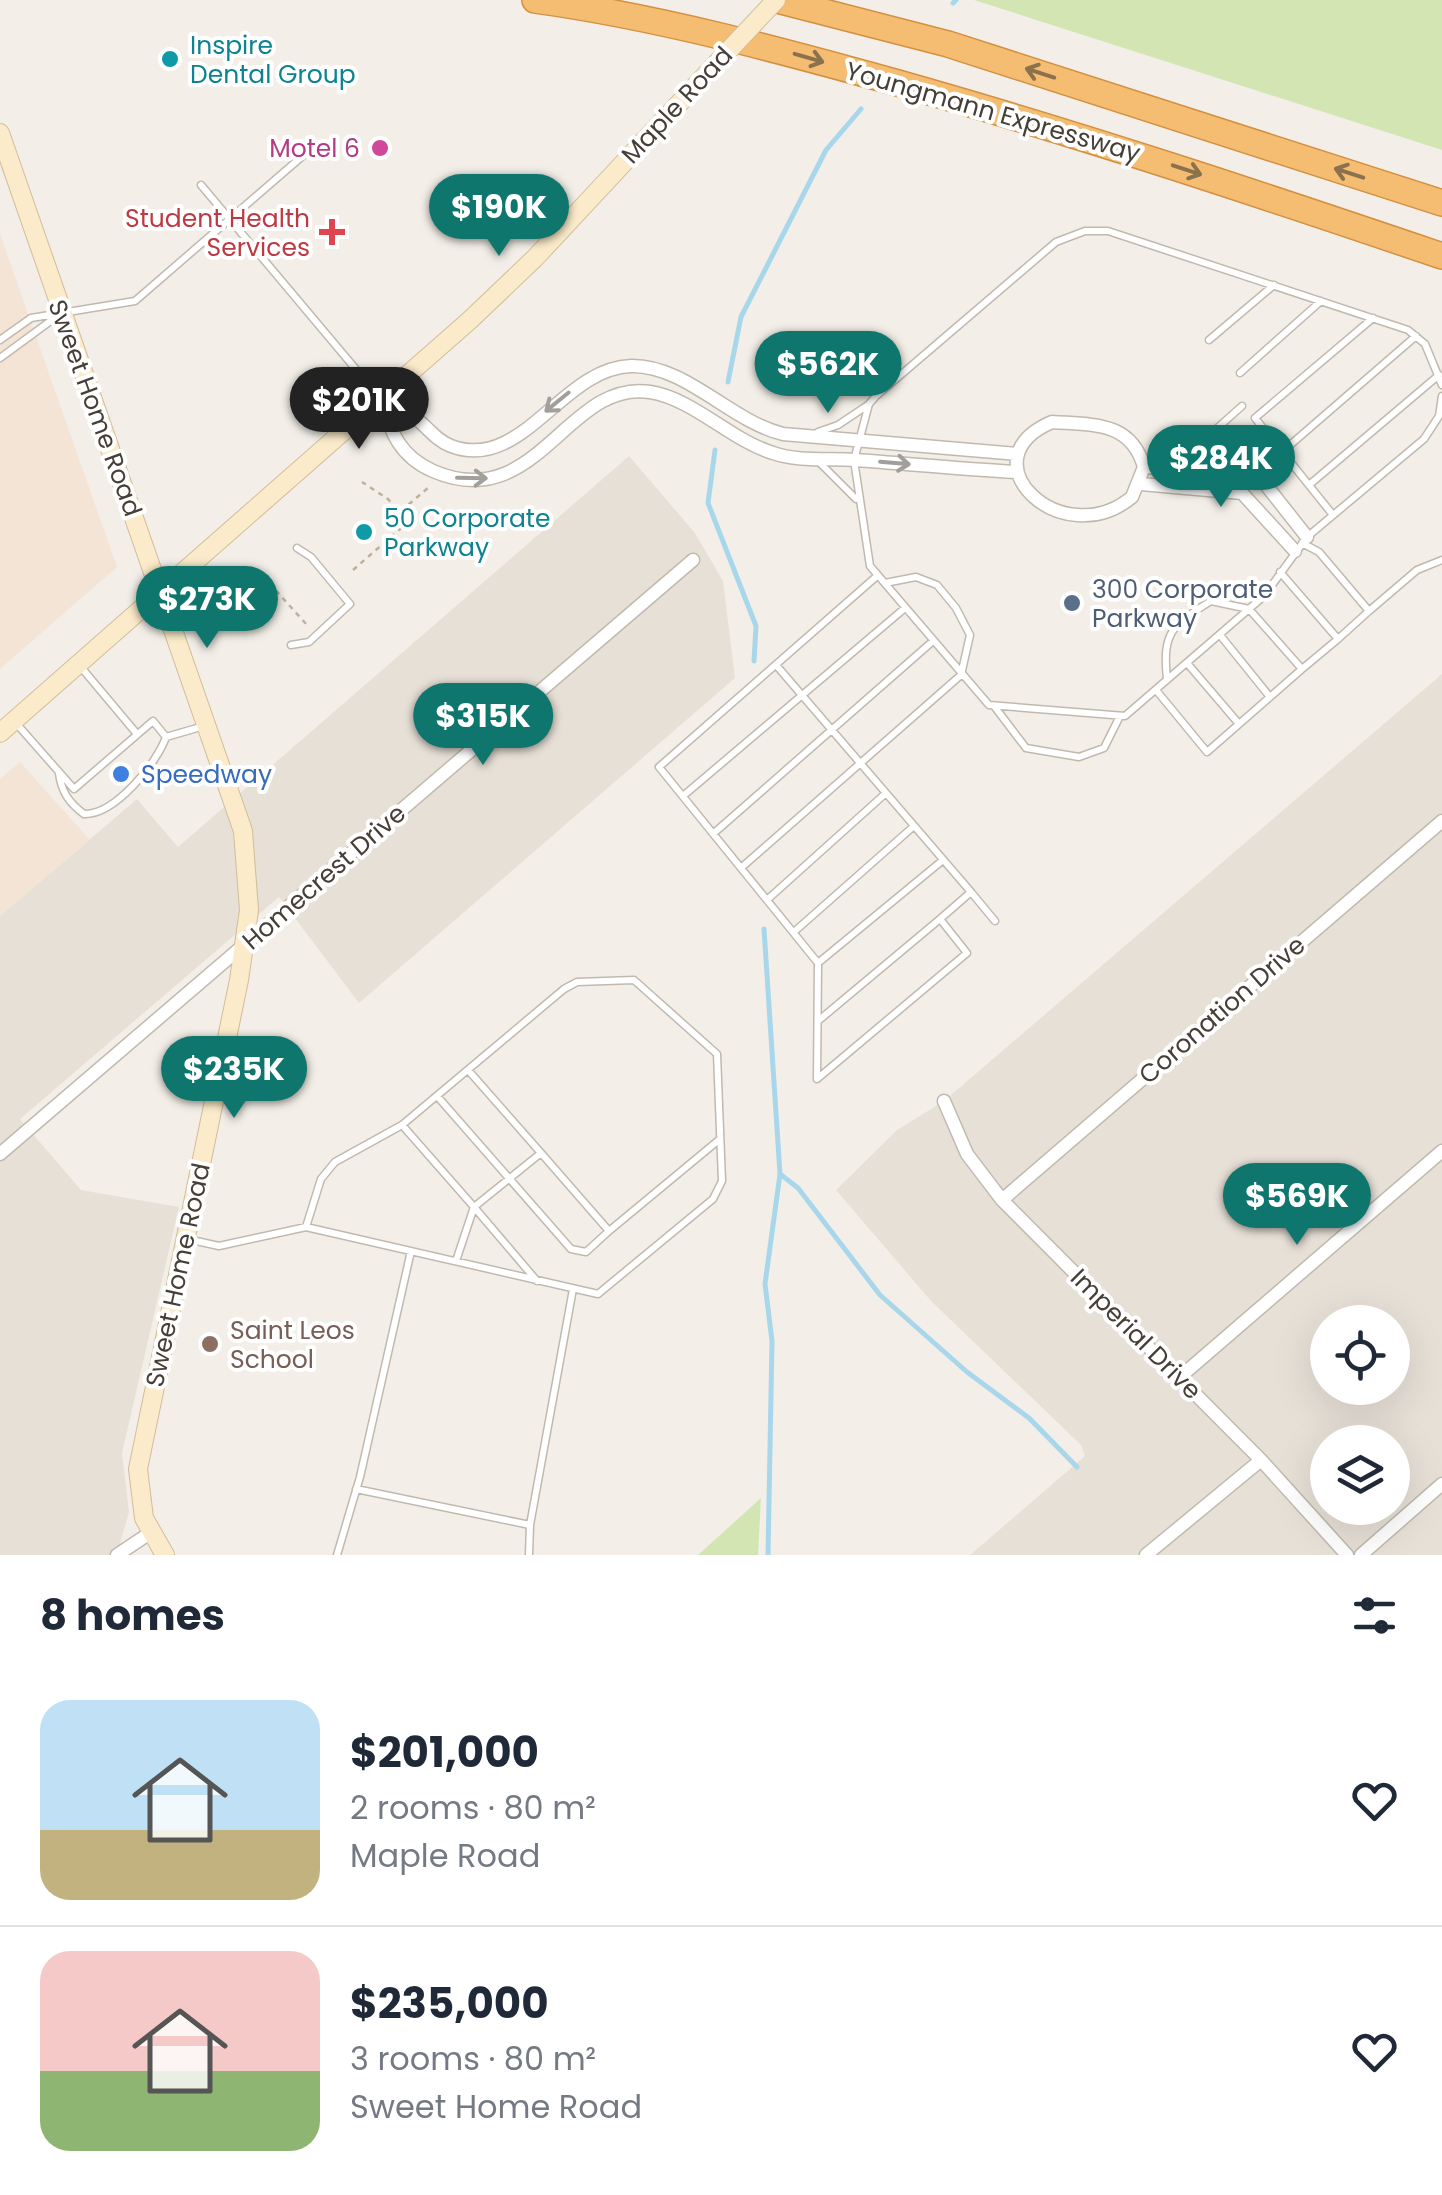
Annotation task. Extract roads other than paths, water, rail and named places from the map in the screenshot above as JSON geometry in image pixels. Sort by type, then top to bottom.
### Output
[{"type":"highway","name":"Youngmann Expressway","points":[[535,0],[786,52],[933,93],[1203,175],[1442,256]]},
{"type":"highway","name":"Youngmann Expressway","points":[[777,0],[948,44],[1442,203]]},
{"type":"main road","name":"Maple Road","points":[[7,727],[382,400],[534,258],[777,0]]},
{"type":"main road","name":"Sweet Home Road","points":[[0,132],[246,842],[250,883],[246,945],[139,1457],[139,1492],[150,1533],[166,1555]]},
{"type":"street","points":[[382,400],[410,413],[449,446],[482,451],[516,435],[589,378],[618,368],[645,367],[662,372],[764,429],[1018,454]]},
{"type":"street","points":[[382,400],[388,426],[401,449],[431,470],[470,480],[505,475],[525,466],[600,404],[622,394],[650,392],[773,454],[1016,472]]},
{"type":"street","points":[[703,418],[714,401]]},
{"type":"street","points":[[1052,422],[1105,426],[1131,438],[1144,467],[1132,497],[1108,513],[1058,512],[1030,496],[1016,472],[1018,454],[1028,439],[1052,422]]},
{"type":"street","points":[[1144,467],[1248,473],[1262,480],[1301,544]]},
{"type":"street","points":[[1140,484],[1242,493],[1301,544]]},
{"type":"street","name":"Homecrest Drive","points":[[0,1154],[692,560]]},
{"type":"street","name":"Coronation Drive","points":[[1002,1200],[1442,821]]},
{"type":"street","name":"Imperial Drive","points":[[944,1101],[967,1154],[1002,1200],[1262,1460],[1347,1555]]},
{"type":"street","points":[[1180,1378],[1442,1152]]},
{"type":"street","points":[[1146,1555],[1262,1460]]},
{"type":"street","points":[[1361,1555],[1442,1484]]},
{"type":"street","points":[[117,1555],[150,1533]]},
{"type":"lane","points":[[0,340],[31,318],[135,301],[313,147]]},
{"type":"lane","points":[[201,185],[382,400]]},
{"type":"lane","points":[[804,435],[838,425],[869,404],[1056,242],[1072,234],[1108,231],[1374,317],[1416,336],[1425,344],[1442,385]]},
{"type":"lane","points":[[1209,340],[1274,285]]},
{"type":"lane","points":[[1240,373],[1322,300]]},
{"type":"lane","points":[[0,358],[61,314]]},
{"type":"lane","points":[[1334,515],[1255,418],[1374,317]]},
{"type":"lane","points":[[1282,452],[1416,336]]},
{"type":"lane","points":[[1309,485],[1440,375]]},
{"type":"lane","points":[[869,404],[854,460],[866,558],[877,576],[961,675],[993,705],[1026,748],[1079,757],[1104,748],[1120,716],[1249,610],[1301,544],[1424,440],[1439,421],[1442,396]]},
{"type":"lane","points":[[1189,487],[1196,447],[1242,406]]},
{"type":"lane","points":[[808,458],[843,481],[859,504]]},
{"type":"lane","points":[[1301,544],[1318,552],[1369,611]]},
{"type":"lane","points":[[291,646],[309,642],[350,604],[312,557],[298,548]]},
{"type":"lane","points":[[1156,690],[1207,752],[1417,570],[1442,560]]},
{"type":"lane","points":[[1280,572],[1338,639]]},
{"type":"lane","points":[[877,576],[659,767],[818,962],[817,1079],[967,952],[940,919]]},
{"type":"lane","points":[[742,867],[961,675],[970,635],[956,608],[936,586],[916,577],[884,583]]},
{"type":"lane","points":[[1167,680],[1164,646],[1170,632],[1211,601],[1249,610],[1302,670]]},
{"type":"lane","points":[[683,796],[905,608]]},
{"type":"lane","points":[[1220,635],[1270,698]]},
{"type":"lane","points":[[714,833],[933,642]]},
{"type":"lane","points":[[1187,663],[1239,724]]},
{"type":"lane","points":[[79,665],[137,734]]},
{"type":"lane","points":[[776,665],[995,920]]},
{"type":"lane","points":[[993,705],[1120,716]]},
{"type":"lane","points":[[7,727],[74,789],[152,721],[166,737]]},
{"type":"lane","points":[[166,737],[207,725]]},
{"type":"lane","points":[[59,772],[62,792],[78,809],[84,814],[99,812],[156,764],[166,737]]},
{"type":"lane","points":[[768,898],[886,793]]},
{"type":"lane","points":[[795,931],[914,826]]},
{"type":"lane","points":[[818,962],[943,860]]},
{"type":"lane","points":[[817,1022],[971,892]]},
{"type":"lane","points":[[186,1239],[219,1246],[306,1227],[598,1294],[714,1198],[722,1181],[717,1054],[634,980],[577,982],[402,1125],[335,1162],[322,1179],[306,1227]]},
{"type":"lane","points":[[468,1070],[608,1231]]},
{"type":"lane","points":[[437,1096],[571,1249],[586,1252],[720,1138]]},
{"type":"lane","points":[[402,1125],[538,1282]]},
{"type":"lane","points":[[456,1262],[474,1208],[540,1153]]},
{"type":"lane","points":[[337,1555],[411,1251]]},
{"type":"lane","points":[[530,1555],[530,1524],[573,1289]]},
{"type":"lane","points":[[356,1489],[530,1524]]},
{"type":"waterway","points":[[953,3],[956,0]]},
{"type":"waterway","points":[[728,382],[741,317],[826,150],[861,109]]},
{"type":"waterway","points":[[715,450],[708,503],[756,626],[754,661]]},
{"type":"waterway","points":[[764,929],[780,1174],[765,1284],[772,1341],[768,1555]]},
{"type":"waterway","points":[[780,1174],[798,1188],[880,1295],[967,1372],[1029,1418],[1077,1467]]},
{"type":"place","name":"Inspire Dental Group","points":[[170,59]]},
{"type":"place","name":"Motel 6","points":[[380,148]]},
{"type":"place","name":"Student Health Services","points":[[332,232]]},
{"type":"place","name":"50 Corporate Parkway","points":[[364,532]]},
{"type":"place","name":"300 Corporate Parkway","points":[[1072,603]]},
{"type":"place","name":"Speedway","points":[[121,774]]},
{"type":"place","name":"Saint Leos School","points":[[210,1344]]}]
